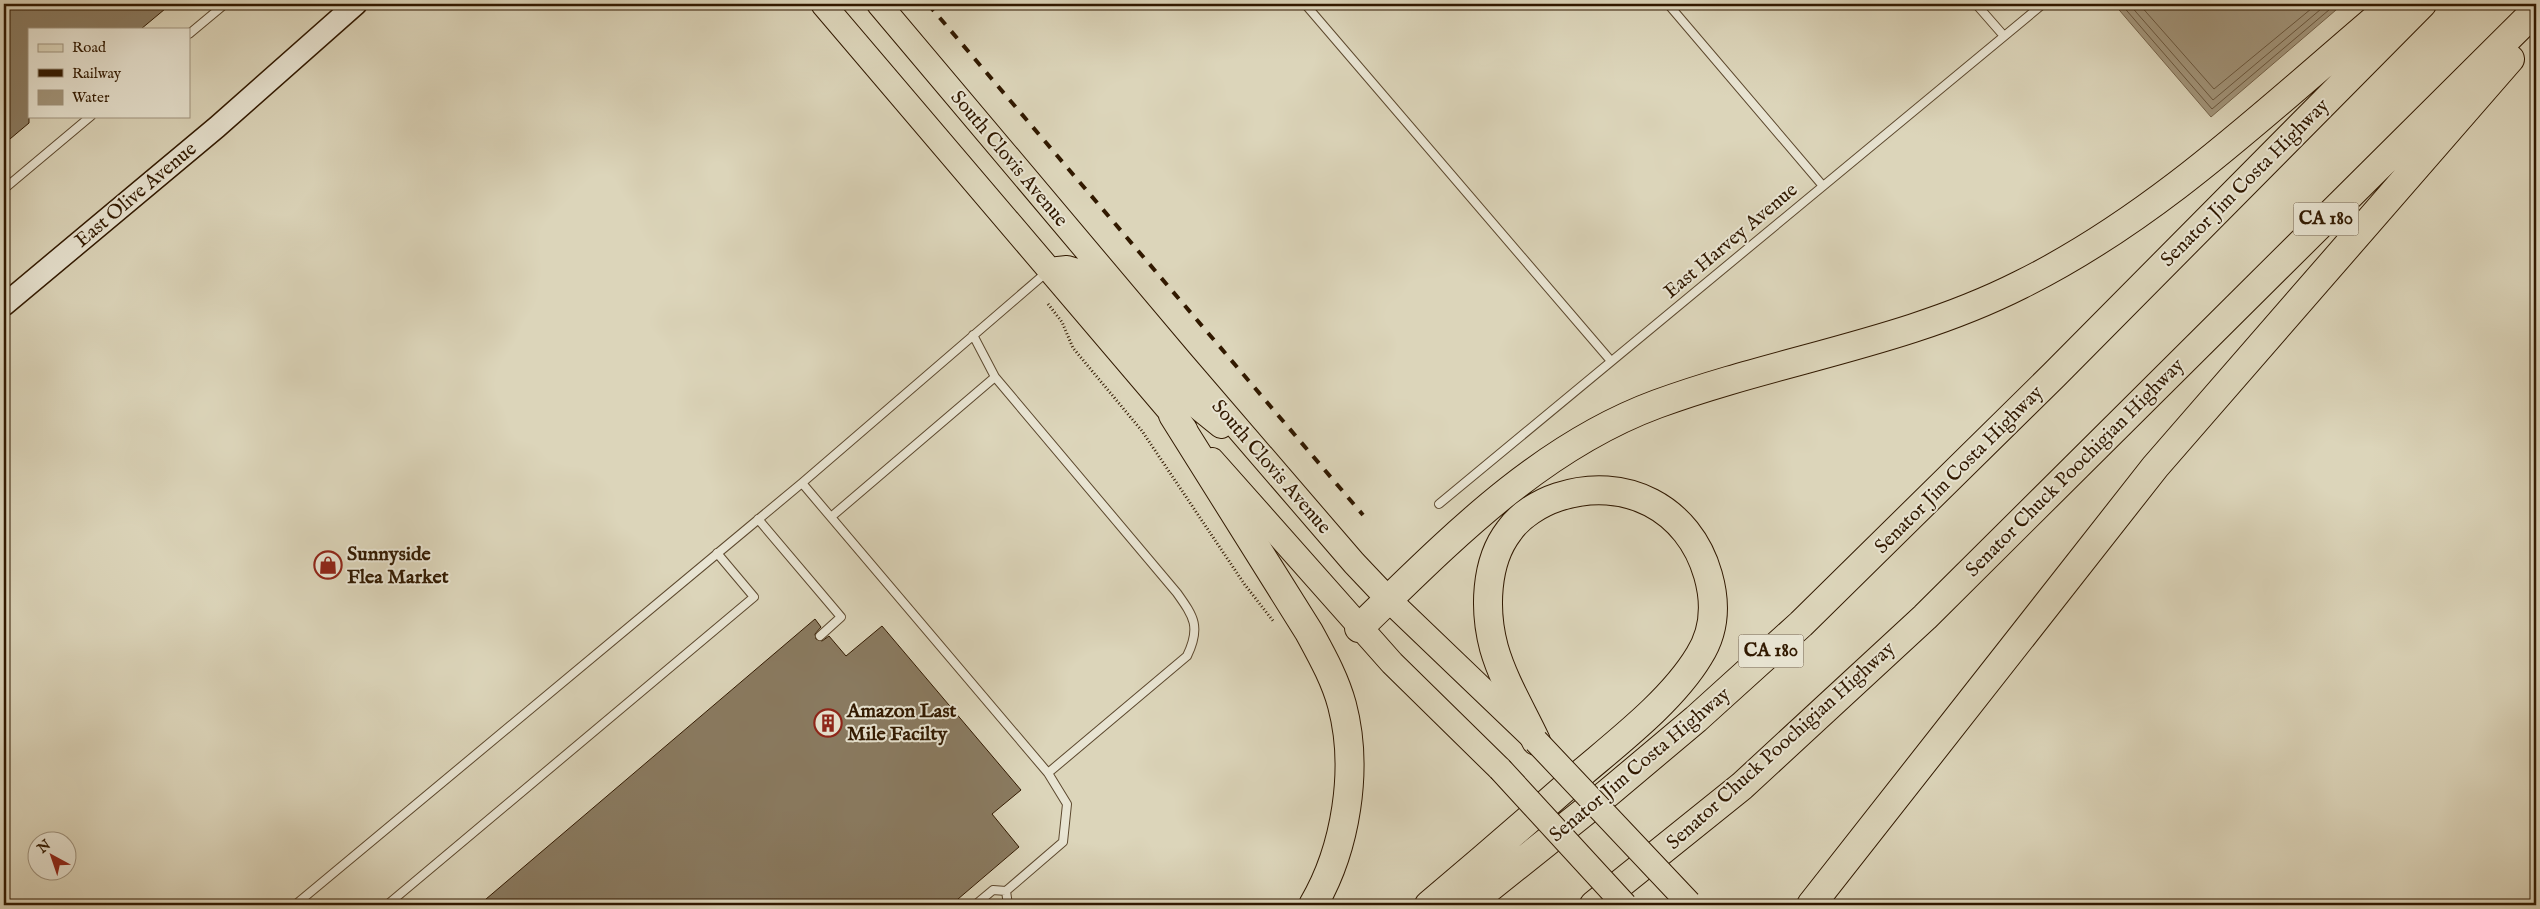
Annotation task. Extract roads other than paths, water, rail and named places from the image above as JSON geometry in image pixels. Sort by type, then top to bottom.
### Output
[{"type":"highway","points":[[1359,628],[1524,477],[1589,436],[1622,419],[1656,405],[1720,383],[1921,326],[2010,290],[2057,266],[2114,231],[2179,184],[2392,4]]},
{"type":"highway","name":"Senator Jim Costa Highway","points":[[1468,905],[1608,794],[1696,719],[1801,624],[2035,395],[2422,4]]},
{"type":"highway","name":"Senator Chuck Poochigian Highway","points":[[1594,905],[1742,786],[1926,617],[2536,10]]},
{"type":"highway","points":[[1810,905],[2155,467],[2536,29]]},
{"type":"highway","points":[[1173,415],[1309,632],[1327,665],[1342,706],[1348,761],[1344,815],[1338,844],[1328,875],[1313,905]]},
{"type":"highway","points":[[1429,905],[1615,745],[1664,699],[1700,656],[1709,637],[1714,596],[1704,560],[1680,524],[1666,511],[1646,500],[1626,492],[1587,490],[1548,500],[1527,513],[1509,530],[1500,548],[1492,569],[1489,592],[1490,628],[1501,670],[1536,741]]},
{"type":"main road","name":"South Clovis Avenue","points":[[823,4],[1173,415],[1359,628],[1500,769],[1625,905]]},
{"type":"main road","name":"South Clovis Avenue","points":[[879,4],[1267,463],[1389,600],[1536,741],[1691,904]]},
{"type":"main road","name":"East Olive Avenue","points":[[4,305],[217,127],[347,9]]},
{"type":"main road","points":[[1050,270],[1067,268],[1078,271],[1195,405],[1267,463]]},
{"type":"lane","points":[[190,33],[224,4]]},
{"type":"lane","points":[[1306,4],[1612,361]]},
{"type":"lane","points":[[1668,4],[1823,186]]},
{"type":"lane","points":[[1976,4],[2004,36]]},
{"type":"lane","name":"East Harvey Avenue","points":[[1439,504],[2043,4]]},
{"type":"lane","points":[[4,189],[89,118]]},
{"type":"lane","points":[[295,905],[802,483],[1050,270]]},
{"type":"lane","points":[[973,335],[995,378],[1177,592],[1194,618],[1195,640],[1188,656],[1048,773]]},
{"type":"lane","points":[[831,517],[995,378]]},
{"type":"lane","points":[[802,483],[1048,773],[1067,804],[1063,842],[1006,891],[993,890],[975,905]]},
{"type":"lane","points":[[758,519],[842,617],[820,636]]},
{"type":"lane","points":[[387,905],[754,597],[717,553]]},
{"type":"lane","points":[[1006,891],[1008,905]]},
{"type":"water","points":[[2114,4],[2343,4],[2211,117]]},
{"type":"railway","points":[[928,4],[1363,515]]},
{"type":"place","name":"Sunnyside Flea Market","points":[[328,565]]},
{"type":"place","name":"Amazon Last Mile Facilty","points":[[828,723]]}]
